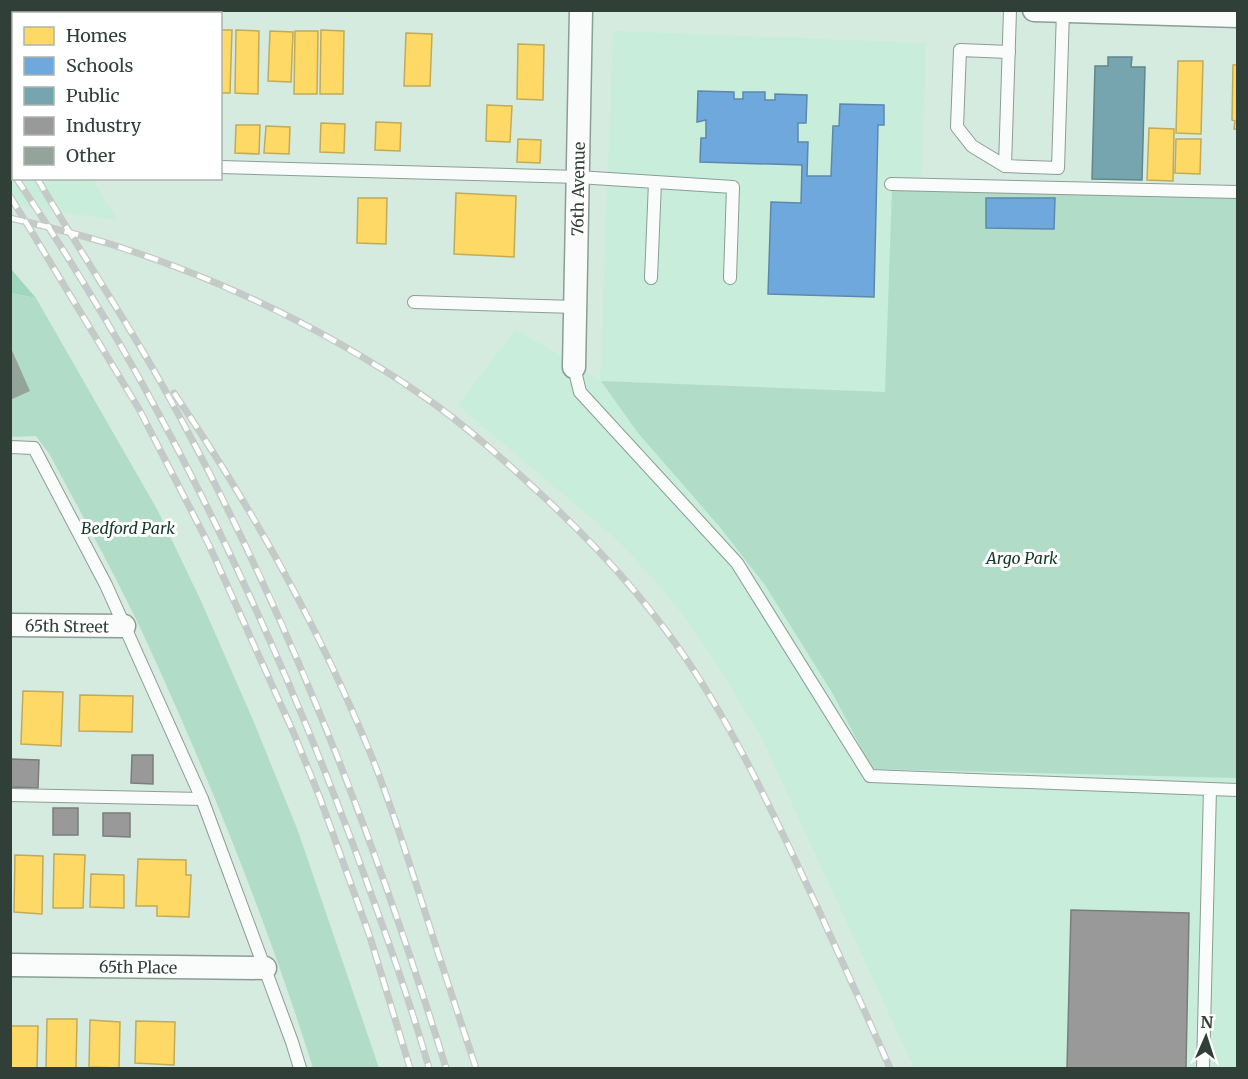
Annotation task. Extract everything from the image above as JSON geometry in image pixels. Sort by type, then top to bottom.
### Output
[{"type":"street","name":"76th Avenue","points":[[574,367],[581,10]]},
{"type":"street","points":[[1034,10],[1238,16]]},
{"type":"street","name":"65th Street","points":[[10,625],[124,626]]},
{"type":"street","name":"65th Place","points":[[10,965],[265,968]]},
{"type":"lane","points":[[1005,166],[1010,10]]},
{"type":"lane","points":[[1009,52],[960,50],[957,127],[972,146],[1005,166],[1058,168],[1063,11]]},
{"type":"lane","points":[[222,167],[578,177],[734,187],[730,278]]},
{"type":"lane","points":[[651,278],[655,182]]},
{"type":"lane","points":[[891,184],[1238,192]]},
{"type":"lane","points":[[414,302],[576,307]]},
{"type":"lane","points":[[574,367],[580,392],[737,563],[870,777],[1238,790]]},
{"type":"lane","points":[[10,447],[34,448],[106,585],[202,799],[300,1068]]},
{"type":"lane","points":[[1203,1068],[1210,789]]},
{"type":"lane","points":[[10,795],[202,799]]},
{"type":"shaded area","points":[[613,31],[926,43],[921,189],[1237,198],[1237,1068],[914,1068],[761,737],[686,619],[619,542],[458,405],[516,329],[600,381]]},
{"type":"shaded area","points":[[10,59],[12,61],[12,180],[93,180],[117,220],[11,205]]},
{"type":"shaded area","points":[[11,269],[36,298],[11,293]]},
{"type":"green space","name":"Argo Park","points":[[892,189],[1237,198],[1237,778],[872,769],[833,694],[765,585],[719,526],[638,433],[601,381],[885,392]]},
{"type":"green space","name":"Bedford Park","points":[[10,293],[36,298],[158,511],[201,601],[298,831],[379,1068],[313,1068],[238,856],[173,700],[138,624],[50,455],[36,436],[11,437]]},
{"type":"building: Homes","points":[[222,30],[232,30],[230,93],[222,93]]},
{"type":"building: Homes","points":[[236,30],[259,31],[258,94],[235,93]]},
{"type":"building: Homes","points":[[321,30],[344,31],[343,94],[320,94]]},
{"type":"building: Homes","points":[[270,31],[293,32],[291,82],[268,81]]},
{"type":"building: Homes","points":[[295,31],[318,31],[317,94],[294,94]]},
{"type":"building: Homes","points":[[406,33],[432,34],[430,86],[404,86]]},
{"type":"building: Homes","points":[[518,44],[544,45],[543,100],[517,99]]},
{"type":"building: Homes","points":[[1178,61],[1203,61],[1201,134],[1176,133]]},
{"type":"building: Homes","points":[[1233,65],[1238,65],[1238,129],[1234,129],[1235,121],[1232,120]]},
{"type":"building: Homes","points":[[487,105],[512,106],[510,142],[486,141]]},
{"type":"building: Homes","points":[[376,122],[401,123],[400,151],[375,150]]},
{"type":"building: Homes","points":[[321,123],[345,124],[344,153],[320,152]]},
{"type":"building: Homes","points":[[236,125],[260,125],[259,154],[235,153]]},
{"type":"building: Homes","points":[[266,126],[290,127],[289,154],[264,153]]},
{"type":"building: Homes","points":[[1149,128],[1174,129],[1173,181],[1147,180]]},
{"type":"building: Homes","points":[[518,139],[541,140],[540,163],[517,162]]},
{"type":"building: Homes","points":[[1176,139],[1201,139],[1200,174],[1175,173]]},
{"type":"building: Homes","points":[[456,193],[516,196],[514,257],[454,254]]},
{"type":"building: Homes","points":[[358,198],[387,198],[386,244],[357,243]]},
{"type":"building: Homes","points":[[23,691],[63,692],[61,746],[21,744]]},
{"type":"building: Homes","points":[[80,695],[133,696],[132,732],[79,731]]},
{"type":"building: Homes","points":[[54,854],[85,855],[83,908],[53,908]]},
{"type":"building: Homes","points":[[15,855],[43,856],[42,914],[14,912]]},
{"type":"building: Homes","points":[[138,859],[186,860],[186,875],[191,875],[189,917],[157,916],[157,906],[136,906]]},
{"type":"building: Homes","points":[[91,874],[124,875],[124,908],[90,907]]},
{"type":"building: Homes","points":[[47,1019],[77,1019],[76,1068],[46,1068]]},
{"type":"building: Homes","points":[[90,1020],[120,1022],[119,1068],[89,1067]]},
{"type":"building: Homes","points":[[136,1021],[175,1022],[174,1065],[135,1063]]},
{"type":"building: Homes","points":[[10,1026],[38,1026],[37,1068],[10,1068]]},
{"type":"building: Schools","points":[[698,91],[734,92],[734,99],[743,99],[743,92],[765,92],[765,100],[775,100],[775,94],[807,95],[806,123],[798,123],[798,142],[808,142],[807,176],[831,176],[833,126],[839,126],[840,104],[884,105],[884,125],[878,125],[874,297],[768,294],[771,202],[801,203],[802,165],[700,162],[701,138],[706,138],[706,120],[697,122]]},
{"type":"building: Schools","points":[[986,198],[1055,198],[1054,229],[986,228]]},
{"type":"building: Public","points":[[1108,57],[1132,57],[1131,67],[1145,67],[1142,180],[1092,179],[1095,66],[1108,66]]},
{"type":"building: Industry","points":[[132,755],[153,755],[153,784],[131,783]]},
{"type":"building: Industry","points":[[11,759],[39,760],[38,788],[11,787]]},
{"type":"building: Industry","points":[[53,808],[78,808],[78,835],[53,835]]},
{"type":"building: Industry","points":[[103,813],[130,813],[130,837],[103,836]]},
{"type":"building: Industry","points":[[1071,910],[1189,913],[1186,1068],[1067,1068]]},
{"type":"building: Other","points":[[10,346],[30,391],[10,400]]},
{"type":"railway","points":[[17,180],[115,335],[160,416],[243,582],[282,667],[351,839],[402,982],[429,1068]]},
{"type":"railway","points":[[38,180],[160,381],[204,463],[285,631],[356,804],[388,891],[446,1068]]},
{"type":"railway","points":[[10,196],[139,409],[209,545],[295,736],[320,798],[370,937],[410,1068]]},
{"type":"railway","points":[[10,218],[86,237],[151,258],[233,290],[311,328],[387,372],[423,396],[486,445],[568,520],[609,562],[648,608],[684,655],[713,701],[748,764],[791,851],[890,1068]]},
{"type":"railway","points":[[174,393],[256,522],[305,611],[349,703],[390,804],[476,1068]]}]
